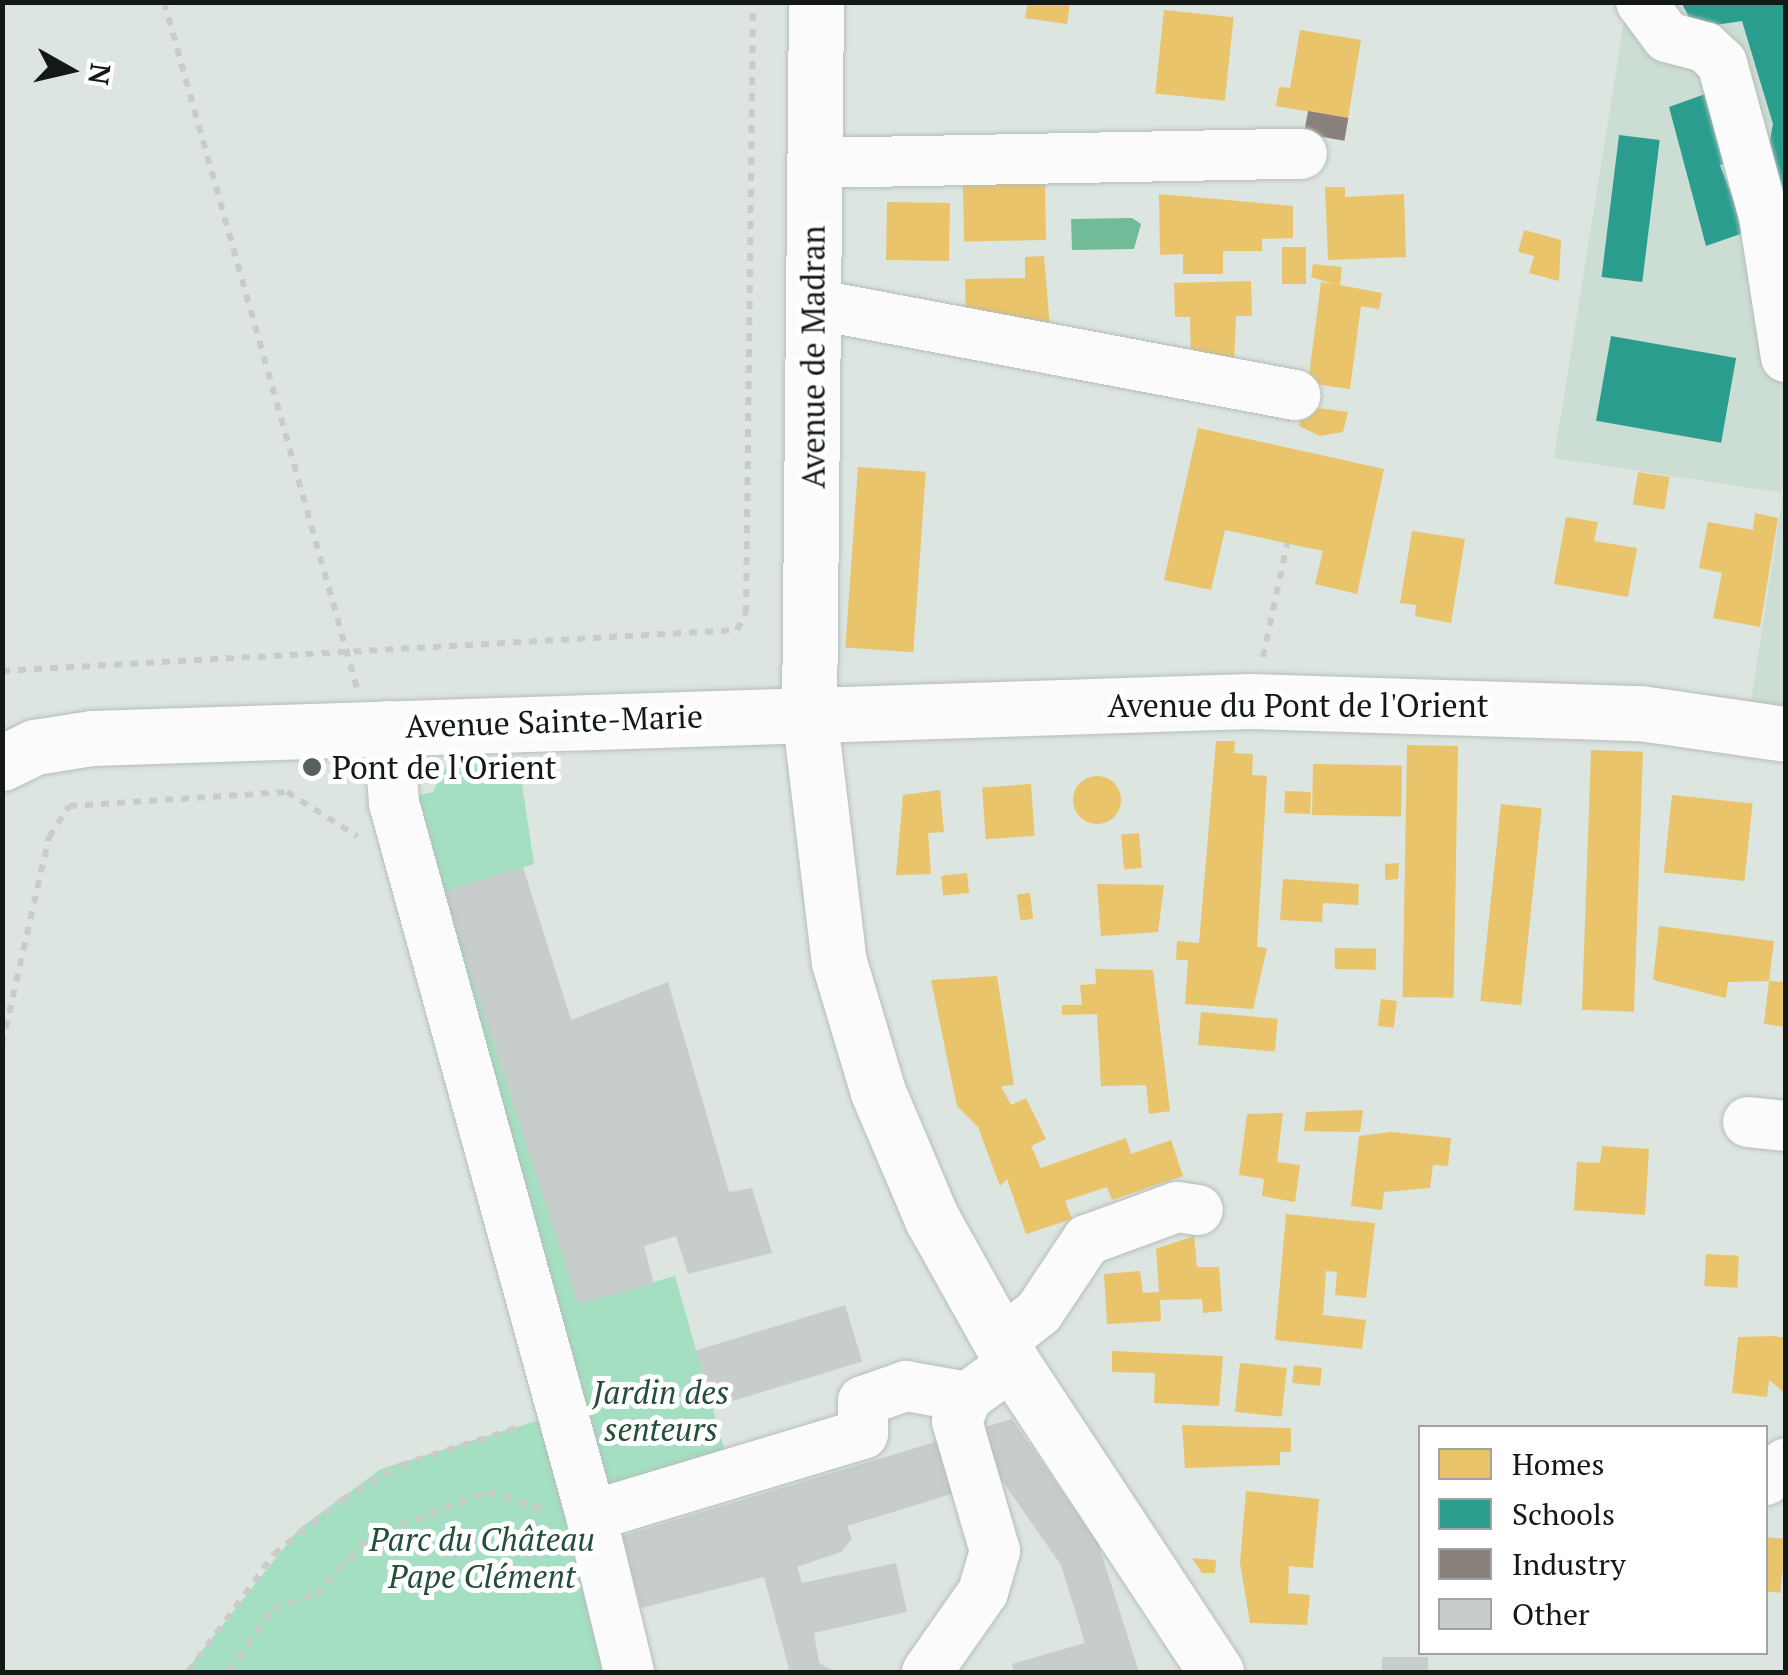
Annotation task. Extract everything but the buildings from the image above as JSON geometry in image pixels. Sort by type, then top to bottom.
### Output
[{"type":"main road","name":"Avenue de Madran","points":[[816,2],[810,712],[839,962],[878,1092],[932,1219],[1007,1353],[1216,1672]]},
{"type":"main road","name":"Avenue du Pont de l'Orient","points":[[810,712],[1250,701],[1640,713],[1786,734]]},
{"type":"main road","name":"Avenue Sainte-Marie","points":[[2,764],[34,747],[92,738],[810,712]]},
{"type":"street","points":[[1641,2],[1667,38],[1705,47],[1722,64],[1764,217],[1786,357]]},
{"type":"street","points":[[814,163],[1302,154]]},
{"type":"street","points":[[813,304],[1295,396]]},
{"type":"street","points":[[388,726],[413,872],[591,1516],[638,1665]]},
{"type":"street","points":[[926,1672],[983,1592],[996,1551],[957,1421],[967,1396],[1039,1312],[1086,1240],[1177,1207],[1198,1210]]},
{"type":"street","points":[[591,1516],[863,1434],[863,1401],[906,1386],[967,1396]]},
{"type":"path","points":[[164,2],[352,652]]},
{"type":"path","points":[[2,671],[737,630],[746,613],[754,2]]},
{"type":"path","points":[[1250,701],[1288,544]]},
{"type":"path","points":[[2,1044],[49,837],[69,806],[288,792],[413,872]]},
{"type":"path","points":[[188,1672],[274,1554],[343,1498],[401,1465],[562,1413]]},
{"type":"path","points":[[229,1672],[272,1608],[316,1594],[370,1536],[488,1492],[591,1516]]},
{"type":"shaded area","points":[[1627,3],[1785,3],[1785,734],[1747,728],[1783,493],[1554,458]]},
{"type":"shaded area","points":[[1132,218],[1141,224],[1134,249],[1072,250],[1071,219]]},
{"type":"green space","name":"Jardin des senteurs","points":[[448,762],[519,764],[534,864],[445,891],[579,1303],[675,1276],[728,1462],[616,1494],[604,1484],[403,799],[433,792]]},
{"type":"green space","name":"Parc du Château Pape Clément","points":[[562,1413],[619,1672],[185,1672],[299,1529],[381,1469]]},
{"type":"place","name":"Pont de l'Orient","points":[[312,767]]}]
